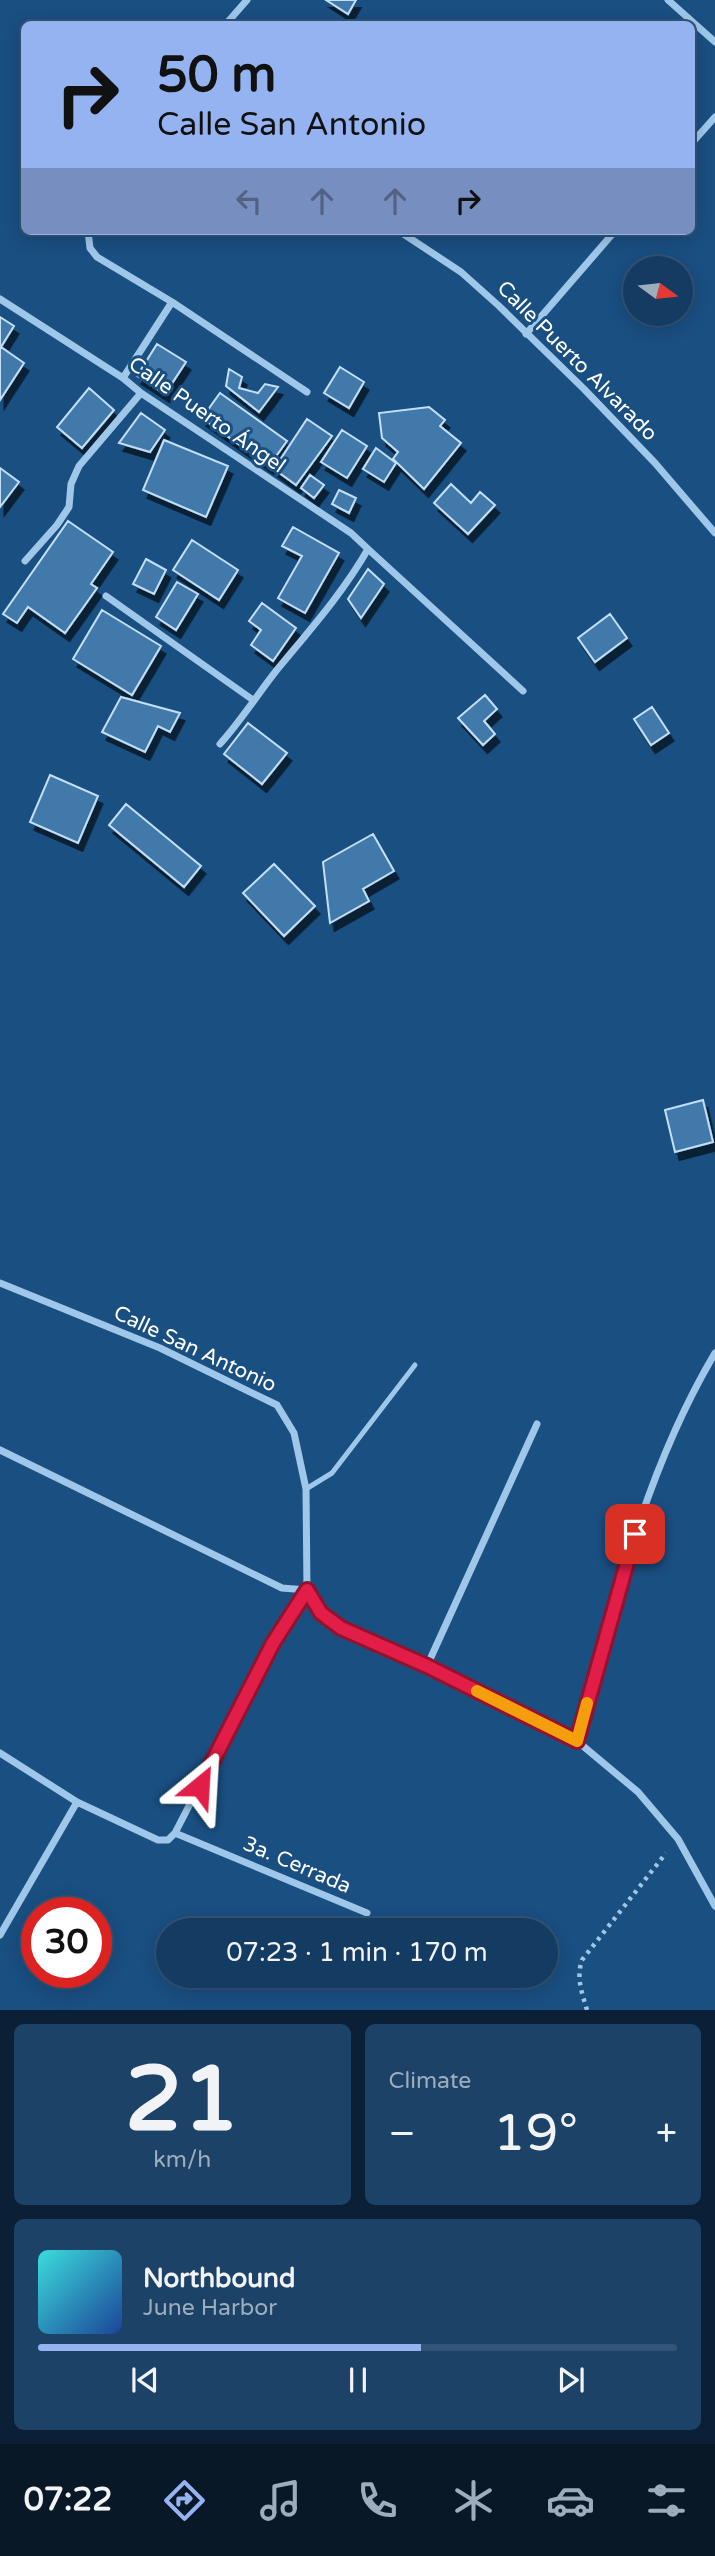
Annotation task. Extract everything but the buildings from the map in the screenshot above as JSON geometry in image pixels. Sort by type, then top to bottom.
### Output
[{"type":"street","points":[[229,21],[247,0]]},
{"type":"street","points":[[668,0],[692,21]]},
{"type":"street","points":[[695,24],[715,42]]},
{"type":"street","points":[[695,140],[715,117]]},
{"type":"street","points":[[88,235],[90,248],[97,257],[172,302],[307,392]]},
{"type":"street","name":"Calle Puerto Alvarado","points":[[405,235],[461,272],[584,389],[646,454],[715,533]]},
{"type":"street","points":[[526,334],[612,235]]},
{"type":"street","name":"Calle Puerto Ángel","points":[[0,299],[123,378],[141,393],[351,533],[523,691]]},
{"type":"street","points":[[123,378],[172,302]]},
{"type":"street","points":[[25,561],[69,507],[71,484],[79,466],[141,393]]},
{"type":"street","points":[[220,744],[237,726],[253,700],[354,574],[368,550]]},
{"type":"street","points":[[106,596],[253,700]]},
{"type":"street","name":"Calle San Antonio","points":[[0,1283],[160,1348],[277,1405],[294,1433],[306,1489],[307,1590]]},
{"type":"street","points":[[577,1741],[628,1554],[656,1472],[695,1386],[715,1353]]},
{"type":"street","points":[[427,1666],[537,1424]]},
{"type":"street","points":[[0,1450],[282,1588],[307,1590]]},
{"type":"street","points":[[307,1590],[321,1613],[341,1628],[427,1666],[577,1741],[638,1792],[678,1839],[715,1906]]},
{"type":"street","points":[[0,1753],[77,1802],[158,1840],[168,1840],[175,1833],[273,1643],[307,1590]]},
{"type":"street","points":[[0,1935],[77,1802]]},
{"type":"street","name":"3a. Cerrada","points":[[175,1833],[367,1913]]},
{"type":"lane","points":[[306,1489],[332,1473],[415,1365]]},
{"type":"path","points":[[587,2010],[579,1984],[579,1970],[583,1960],[678,1839]]},
{"type":"slow traffic","points":[[477,1691],[577,1741],[587,1703]]},
{"type":"route","points":[[200,1786],[273,1643],[307,1590],[321,1613],[341,1628],[427,1666],[577,1741],[635,1534]]}]
